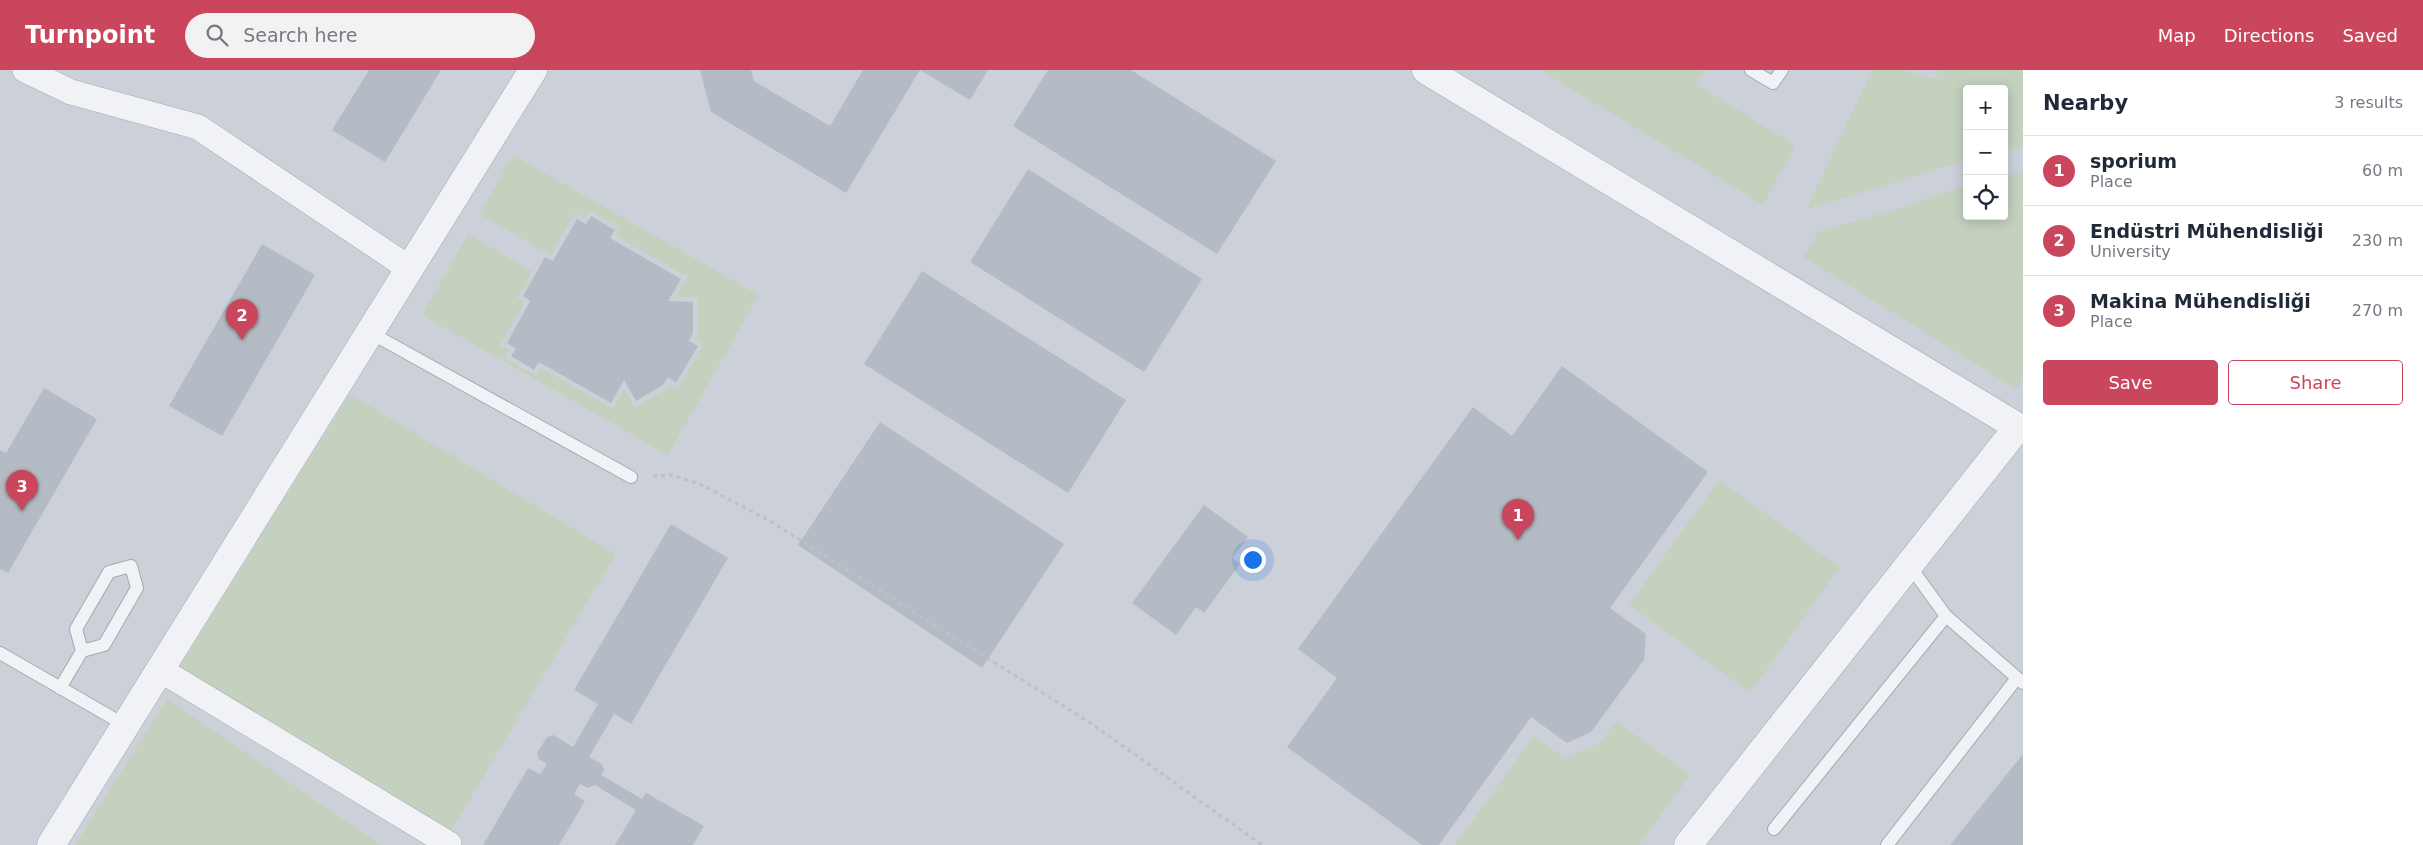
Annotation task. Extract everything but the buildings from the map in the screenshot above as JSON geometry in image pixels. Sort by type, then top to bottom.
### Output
[{"type":"street","points":[[25,70],[71,92],[198,127],[408,268]]},
{"type":"street","points":[[51,845],[408,268],[534,70]]},
{"type":"street","points":[[1426,70],[2021,426],[1688,845]]},
{"type":"street","points":[[159,669],[449,844]]},
{"type":"lane","points":[[1751,70],[1773,83],[1782,70]]},
{"type":"lane","points":[[369,332],[631,477]]},
{"type":"lane","points":[[1887,845],[2020,680],[1946,616],[1910,565]]},
{"type":"lane","points":[[60,688],[82,650],[76,629],[95,596],[109,572],[131,566],[136,588],[104,645],[82,650]]},
{"type":"lane","points":[[1774,829],[1946,616]]},
{"type":"lane","points":[[0,653],[125,725]]},
{"type":"path","points":[[631,477],[673,475],[702,485],[770,521],[1092,724],[1262,845]]},
{"type":"shaded area","points":[[0,70],[2023,70],[2023,845],[0,845]]},
{"type":"green space","points":[[1540,70],[1701,70],[1704,71],[1696,84],[1795,145],[1763,205]]},
{"type":"green space","points":[[1872,70],[1904,70],[1936,79],[1938,70],[2023,70],[2023,146],[2008,148],[2008,85],[1963,85],[1963,161],[1806,210]]},
{"type":"green space","points":[[513,155],[759,295],[668,455],[422,315],[468,234],[532,271],[517,298],[525,302],[500,345],[509,350],[505,358],[536,376],[541,368],[613,409],[624,389],[635,407],[667,389],[670,384],[678,389],[703,345],[695,340],[698,334],[698,297],[676,297],[688,277],[616,236],[620,228],[589,210],[585,218],[575,213],[551,255],[479,214]]},
{"type":"green space","points":[[2023,171],[2023,380],[2016,389],[1803,257],[1818,232],[1963,187],[1963,220],[2008,220],[2008,176]]},
{"type":"green space","points":[[350,394],[616,554],[451,831],[179,668]]},
{"type":"green space","points":[[1719,480],[1840,567],[1750,693],[1629,605]]},
{"type":"green space","points":[[167,699],[381,845],[75,845]]},
{"type":"green space","points":[[1616,721],[1690,775],[1639,845],[1455,845],[1534,736],[1565,758],[1600,743]]},
{"type":"place","name":"Endüstri Mühendisliği","points":[[242,340]]},
{"type":"place","name":"Makina Mühendisliği","points":[[22,511]]},
{"type":"place","name":"sporium","points":[[1518,540]]}]
